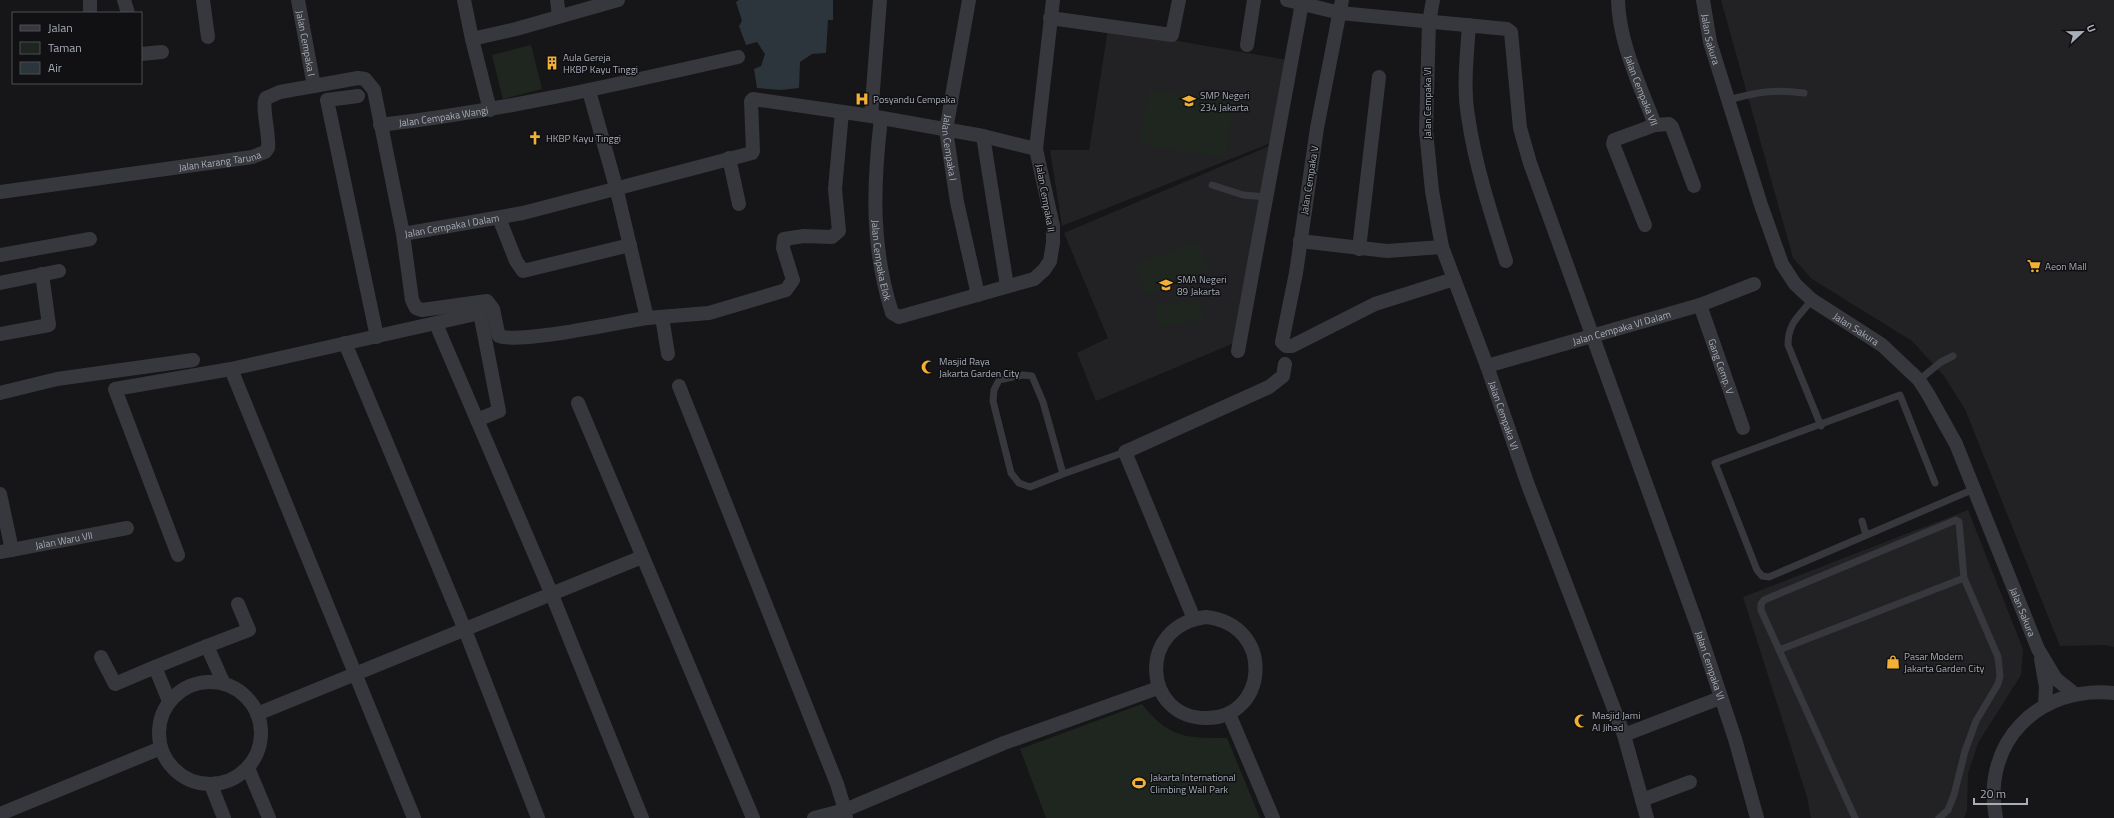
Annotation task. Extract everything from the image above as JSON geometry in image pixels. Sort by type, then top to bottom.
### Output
[{"type":"street","points":[[90,0],[90,12]]},
{"type":"street","points":[[124,0],[128,12]]},
{"type":"street","points":[[203,0],[208,37]]},
{"type":"street","name":"Jalan Cempaka I","points":[[298,0],[314,86]]},
{"type":"street","name":"Jalan Cempaka Wangi","points":[[380,125],[490,110],[464,0]]},
{"type":"street","points":[[557,0],[560,16]]},
{"type":"street","points":[[472,39],[618,0]]},
{"type":"street","name":"Jalan Cempaka Elok","points":[[880,0],[874,219],[878,256],[892,313],[899,317],[978,295]]},
{"type":"street","name":"Jalan Cempaka I","points":[[969,0],[946,130],[957,202],[978,295]]},
{"type":"street","name":"Jalan Cempaka II","points":[[978,295],[1034,279],[1044,270],[1050,261],[1053,226],[1036,149],[1050,18],[1054,0]]},
{"type":"street","points":[[1050,18],[1172,35],[1179,0]]},
{"type":"street","points":[[1247,45],[1254,0]]},
{"type":"street","points":[[1287,0],[1302,3],[1341,6],[1429,22],[1469,25],[1466,71],[1468,116],[1491,215],[1506,261]]},
{"type":"street","name":"Jalan Cempaka VI","points":[[1433,0],[1429,22],[1426,131],[1432,191],[1442,247],[1487,366],[1528,484],[1624,735],[1647,818]]},
{"type":"street","name":"Jalan Cempaka VII","points":[[1618,0],[1620,25],[1626,46],[1655,125],[1669,124],[1672,127],[1694,186]]},
{"type":"street","name":"Jalan Sakura","points":[[1703,0],[1710,42],[1782,264],[1795,284],[1812,300],[1882,345],[1919,380],[1942,415],[1956,444],[2038,649],[2056,679],[2075,694]]},
{"type":"street","points":[[1238,350],[1302,3]]},
{"type":"street","name":"Jalan Cempaka V","points":[[1341,6],[1318,121],[1300,241],[1282,342],[1286,346],[1292,346],[1375,304],[1454,279]]},
{"type":"street","name":"Jalan Cempaka VI","points":[[1469,25],[1507,29],[1511,32],[1520,121],[1525,147],[1591,335],[1697,625],[1720,698],[1735,739],[1757,818]]},
{"type":"street","points":[[142,54],[162,52]]},
{"type":"street","points":[[490,110],[589,91],[738,57]]},
{"type":"street","points":[[1358,249],[1379,77]]},
{"type":"street","name":"Jalan Karang Taruna","points":[[0,192],[252,157],[265,152],[268,148],[268,124],[264,105],[266,98],[280,92],[358,78],[370,83],[375,93]]},
{"type":"street","points":[[589,91],[616,187],[647,318]]},
{"type":"street","name":"Jalan Cempaka I Dalam","points":[[375,93],[380,125],[403,234],[499,218],[753,152],[751,101],[754,99],[842,112]]},
{"type":"street","points":[[358,96],[327,100],[377,337]]},
{"type":"street","points":[[403,234],[412,300],[416,308],[422,310],[487,301],[493,309],[500,336],[513,339],[531,337],[647,318],[709,313],[783,291],[793,280],[783,248],[784,239],[804,236],[832,237],[839,232],[835,189],[842,112],[983,136],[1036,149]]},
{"type":"street","points":[[1645,225],[1613,142],[1617,138],[1655,125]]},
{"type":"street","points":[[983,136],[1007,286]]},
{"type":"street","points":[[729,158],[739,204]]},
{"type":"street","points":[[499,218],[516,261],[523,271],[630,245]]},
{"type":"street","points":[[0,255],[90,239]]},
{"type":"street","points":[[1300,241],[1358,249],[1400,251],[1442,247]]},
{"type":"street","points":[[0,283],[59,271]]},
{"type":"street","points":[[0,334],[49,325],[42,274]]},
{"type":"street","name":"Jalan Cempaka VI Dalam","points":[[1487,366],[1700,305],[1754,284]]},
{"type":"street","name":"Gang Cemp. V","points":[[1700,305],[1743,428]]},
{"type":"street","points":[[178,555],[115,389],[231,368],[436,324],[480,313],[499,411],[477,420]]},
{"type":"street","points":[[662,317],[668,354]]},
{"type":"street","points":[[436,324],[552,595],[642,818]]},
{"type":"street","points":[[345,343],[465,630],[538,818]]},
{"type":"street","points":[[0,393],[57,379],[193,360]]},
{"type":"street","points":[[1194,619],[1125,452],[1269,387],[1283,376],[1285,364]]},
{"type":"street","points":[[231,368],[414,818]]},
{"type":"street","points":[[679,386],[837,784],[845,814]]},
{"type":"street","points":[[578,403],[753,818]]},
{"type":"street","points":[[0,496],[6,551]]},
{"type":"street","name":"Jalan Waru VII","points":[[6,551],[127,528]]},
{"type":"street","points":[[257,714],[552,595],[642,557]]},
{"type":"street","points":[[102,657],[115,684],[155,666],[249,630],[238,604]]},
{"type":"street","points":[[1211,618],[1227,622],[1237,628],[1251,646],[1256,667],[1255,679],[1245,699],[1229,714],[1206,718],[1184,713],[1175,707],[1158,688],[1156,668],[1161,646],[1175,628],[1194,619],[1211,618]]},
{"type":"street","points":[[207,646],[224,684]]},
{"type":"street","name":"Jalan Sakura","points":[[2038,649],[2046,687],[2045,705]]},
{"type":"street","points":[[155,666],[169,701]]},
{"type":"street","points":[[213,682],[224,684],[243,694],[254,706],[260,722],[262,738],[257,754],[248,768],[232,780],[211,785],[195,783],[180,775],[168,763],[161,748],[159,732],[161,721],[169,701],[181,690],[196,683],[213,682]]},
{"type":"street","points":[[814,818],[845,814],[1004,743],[1158,688]]},
{"type":"street","points":[[1996,818],[1993,792],[1999,760],[2015,732],[2025,720],[2045,705],[2075,694],[2099,692],[2114,693]]},
{"type":"street","points":[[1624,735],[1720,698]]},
{"type":"street","points":[[1229,714],[1273,818]]},
{"type":"street","points":[[0,814],[161,748]]},
{"type":"street","points":[[248,768],[269,818]]},
{"type":"street","points":[[1642,800],[1690,782]]},
{"type":"street","points":[[211,785],[224,818]]},
{"type":"lane","points":[[1728,100],[1758,92],[1780,90],[1804,93]]},
{"type":"lane","points":[[1212,185],[1243,195],[1266,197]]},
{"type":"lane","points":[[1812,300],[1791,325],[1788,332],[1788,345],[1821,425]]},
{"type":"lane","points":[[1919,380],[1941,362],[1953,356]]},
{"type":"lane","points":[[1063,474],[1043,402],[1032,376],[1024,375],[999,380],[994,390],[993,401],[1011,473],[1019,483],[1030,487],[1125,452]]},
{"type":"lane","points":[[1936,483],[1900,395],[1715,463],[1757,570],[1762,576],[1769,577],[1974,489]]},
{"type":"lane","points":[[1855,818],[1761,610],[1761,604],[1764,600],[1956,520],[1959,522],[1964,578],[1998,657],[2000,676],[1998,684],[1976,721],[1965,751],[1954,795],[1948,810],[1939,818]]},
{"type":"lane","points":[[1862,522],[1866,535]]},
{"type":"lane","points":[[1779,650],[1964,578]]},
{"type":"shaded area","name":"Aeon Mall","points":[[1721,0],[2114,0],[2114,647],[2105,645],[2060,646],[1965,409],[1944,376],[1912,341],[1812,279],[1793,258]]},
{"type":"shaded area","name":"SMP Negeri 234 Jakarta","points":[[1108,29],[1288,60],[1273,142],[1062,226],[1050,150],[1089,150]]},
{"type":"shaded area","name":"SMA Negeri 89 Jakarta","points":[[1272,145],[1234,343],[1096,401],[1077,353],[1108,338],[1064,233]]},
{"type":"shaded area","name":"Pasar Modern Jakarta Garden City","points":[[1968,510],[2023,649],[2021,675],[1978,743],[1968,773],[1967,811],[1964,818],[1811,818],[1807,797],[1743,597]]},
{"type":"green space","points":[[531,45],[542,89],[503,99],[492,55]]},
{"type":"green space","points":[[1148,89],[1234,103],[1225,158],[1139,144]]},
{"type":"green space","points":[[1198,241],[1210,270],[1147,295],[1135,265]]},
{"type":"green space","points":[[1200,300],[1203,321],[1158,326],[1155,304]]},
{"type":"green space","name":"Jakarta International Climbing Wall Park","points":[[1142,704],[1161,724],[1179,734],[1200,737],[1227,738],[1260,818],[1046,818],[1020,749]]},
{"type":"water","points":[[739,0],[833,0],[833,20],[828,20],[826,53],[812,54],[800,62],[799,88],[781,90],[757,88],[754,69],[761,66],[765,54],[757,42],[746,45],[739,26],[742,21],[736,2]]},
{"type":"place","name":"Aula Gereja HKBP Kayu Tinggi","points":[[552,63]]},
{"type":"place","name":"Posyandu Cempaka","points":[[862,99]]},
{"type":"place","name":"SMP Negeri 234 Jakarta","points":[[1189,101]]},
{"type":"place","name":"HKBP Kayu Tinggi","points":[[535,138]]},
{"type":"place","name":"Aeon Mall","points":[[2034,266]]},
{"type":"place","name":"SMA Negeri 89 Jakarta","points":[[1166,285]]},
{"type":"place","name":"Masjid Raya Jakarta Garden City","points":[[928,367]]},
{"type":"place","name":"Pasar Modern Jakarta Garden City","points":[[1893,662]]},
{"type":"place","name":"Masjid Jami Al Jihad","points":[[1581,721]]},
{"type":"place","name":"Jakarta International Climbing Wall Park","points":[[1139,783]]}]
